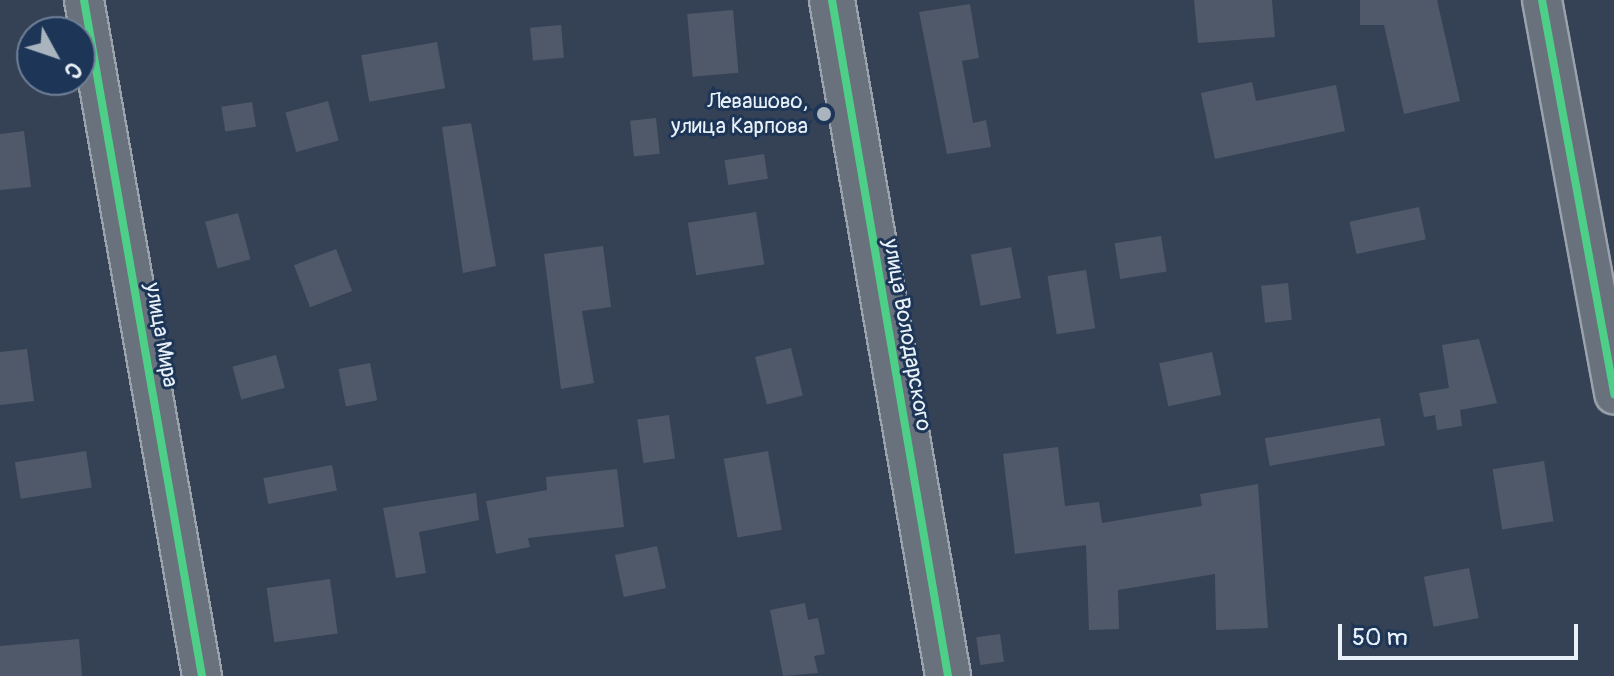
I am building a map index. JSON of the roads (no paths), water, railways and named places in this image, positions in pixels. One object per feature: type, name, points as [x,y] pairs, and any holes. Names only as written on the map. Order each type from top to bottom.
[{"type":"street","name":"улица Мира","points":[[84,0],[202,676]]},
{"type":"street","name":"улица Володарского","points":[[832,0],[948,676]]},
{"type":"street","points":[[1542,0],[1614,394]]},
{"type":"place","name":"Левашово, улица Карпова","points":[[824,114]]}]
